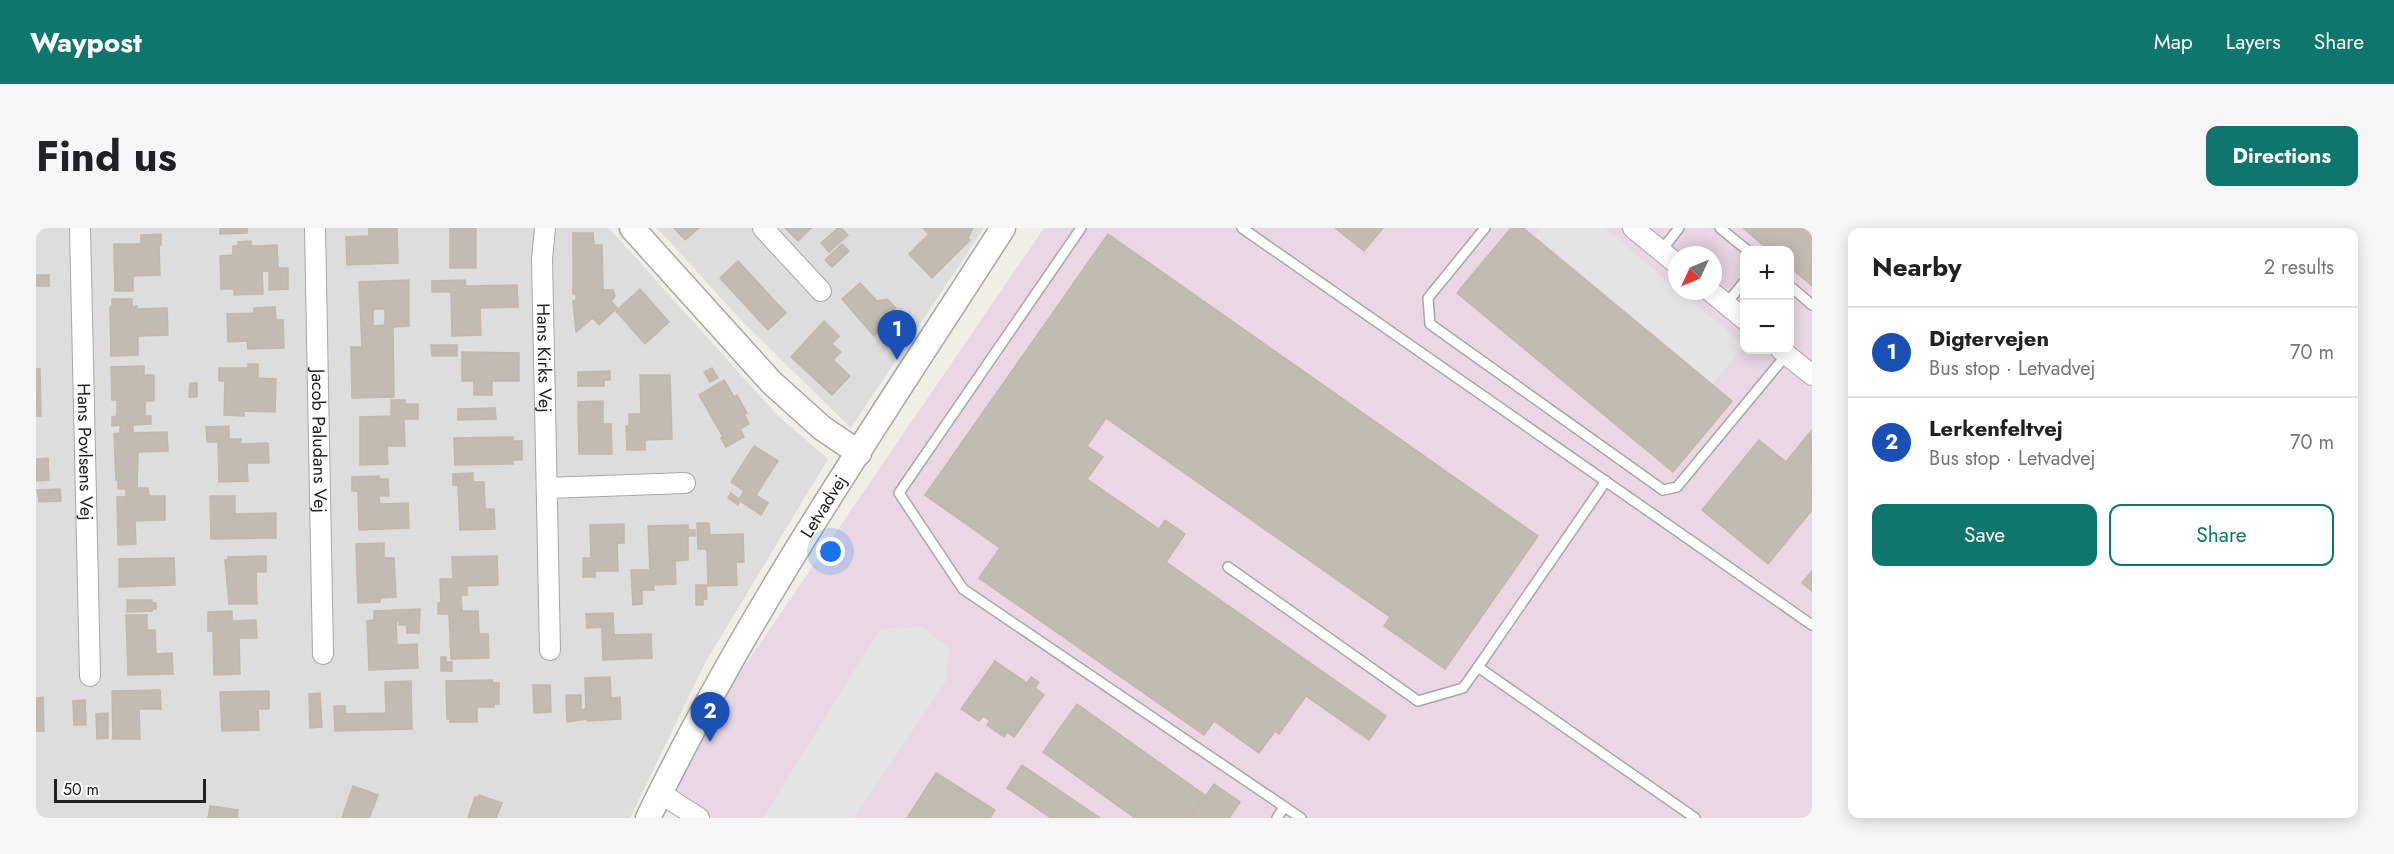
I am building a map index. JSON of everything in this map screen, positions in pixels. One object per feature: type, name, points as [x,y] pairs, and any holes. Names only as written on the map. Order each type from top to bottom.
[{"type":"street","name":"Hans Povlsens Vej","points":[[80,228],[90,676]]},
{"type":"street","name":"Jacob Paludans Vej","points":[[315,228],[323,654]]},
{"type":"street","name":"Hans Kirks Vej","points":[[545,228],[542,259],[550,650]]},
{"type":"street","points":[[632,228],[783,394],[822,428],[859,453]]},
{"type":"street","points":[[764,228],[821,291]]},
{"type":"street","name":"Letvadvej","points":[[648,818],[736,652],[786,566],[1003,228]]},
{"type":"street","points":[[1633,228],[1668,257]]},
{"type":"street","points":[[1721,300],[1740,316]]},
{"type":"street","points":[[1786,354],[1812,375]]},
{"type":"street","points":[[547,488],[685,483]]},
{"type":"street","points":[[660,793],[699,818]]},
{"type":"lane","points":[[1081,228],[899,493],[963,589],[1300,818]]},
{"type":"lane","points":[[1242,228],[1812,625]]},
{"type":"lane","points":[[1485,228],[1428,298],[1430,324],[1664,490],[1677,487],[1782,354]]},
{"type":"lane","points":[[1661,251],[1679,228]]},
{"type":"lane","points":[[1720,228],[1742,246]]},
{"type":"lane","points":[[1726,304],[1740,287]]},
{"type":"lane","points":[[1794,289],[1812,305]]},
{"type":"lane","points":[[1228,567],[1418,701],[1463,688],[1606,481]]},
{"type":"lane","points":[[1478,667],[1695,818]]},
{"type":"lane","points":[[1277,818],[1284,807]]},
{"type":"shaded area","points":[[36,228],[609,228],[777,415],[828,459],[705,663],[630,818],[36,818]]},
{"type":"shaded area","points":[[657,228],[984,228],[851,428],[742,321]]},
{"type":"shaded area","points":[[1044,228],[1812,228],[1812,818],[699,818],[659,791]]},
{"type":"shaded area","points":[[1541,228],[1604,228],[1668,281],[1668,300],[1690,300],[1740,342],[1740,350],[1713,384],[1535,235]]},
{"type":"shaded area","points":[[922,627],[949,648],[946,681],[854,818],[763,818],[880,629]]},
{"type":"building","points":[[220,228],[247,228],[247,233],[220,234]]},
{"type":"building","points":[[369,228],[397,228],[398,263],[347,265],[346,237],[369,236]]},
{"type":"building","points":[[450,228],[476,228],[476,268],[450,268]]},
{"type":"building","points":[[674,228],[699,228],[685,240]]},
{"type":"building","points":[[785,228],[811,228],[798,241]]},
{"type":"building","points":[[838,228],[848,235],[829,252],[821,243]]},
{"type":"building","points":[[923,228],[973,228],[968,238],[970,240],[932,278],[909,254],[929,234]]},
{"type":"building","points":[[1335,228],[1383,228],[1364,251]]},
{"type":"building","points":[[1511,228],[1523,228],[1732,401],[1673,472],[1457,293]]},
{"type":"building","points":[[1743,228],[1812,228],[1812,286],[1794,270],[1794,246],[1764,246]]},
{"type":"building","points":[[573,233],[593,233],[594,245],[602,245],[603,290],[613,290],[615,296],[611,301],[617,308],[599,325],[593,318],[576,332],[573,301],[576,300],[576,294],[573,294]]},
{"type":"building","points":[[161,234],[160,275],[133,276],[133,291],[115,291],[114,244],[141,244],[141,235]]},
{"type":"building","points":[[1108,234],[1538,536],[1445,669],[1384,626],[1390,617],[1106,418],[1087,446],[1103,457],[1087,479],[1159,529],[1165,520],[1185,534],[1166,562],[1386,716],[1369,740],[1306,696],[1279,734],[1275,731],[1259,753],[1214,721],[1204,735],[979,578],[1000,548],[925,495]]},
{"type":"building","points":[[251,241],[251,246],[277,245],[278,268],[288,268],[288,289],[269,290],[269,271],[262,271],[263,294],[234,295],[234,289],[221,289],[220,256],[233,255],[233,246],[238,246],[238,242]]},
{"type":"building","points":[[842,244],[849,251],[832,267],[825,260]]},
{"type":"building","points":[[738,261],[786,313],[768,330],[720,278]]},
{"type":"building","points":[[36,275],[49,275],[49,286],[36,286]]},
{"type":"building","points":[[409,280],[409,326],[393,327],[394,397],[352,398],[351,347],[362,347],[359,282]],"holes":[[[373,309],[385,309],[385,325],[373,326]]]},
{"type":"building","points":[[465,280],[466,286],[517,285],[518,307],[480,308],[481,335],[452,336],[451,292],[432,292],[432,281]]},
{"type":"building","points":[[860,283],[877,301],[887,299],[896,308],[889,315],[893,319],[874,336],[842,299]]},
{"type":"building","points":[[640,289],[669,322],[645,344],[616,311]]},
{"type":"building","points":[[112,299],[132,299],[132,307],[137,306],[137,309],[167,308],[168,335],[138,336],[138,355],[111,356],[110,307],[112,307]]},
{"type":"building","points":[[275,307],[276,320],[283,320],[284,348],[248,349],[247,341],[228,342],[227,314],[254,313],[254,308]]},
{"type":"building","points":[[824,321],[839,336],[832,344],[841,352],[833,360],[850,376],[832,395],[791,357]]},
{"type":"building","points":[[431,345],[457,345],[457,356],[432,356]]},
{"type":"building","points":[[462,352],[519,353],[519,381],[492,381],[492,395],[474,395],[474,381],[462,381]]},
{"type":"building","points":[[248,364],[258,364],[258,378],[276,379],[275,412],[244,411],[244,416],[224,415],[225,381],[219,381],[219,368],[248,368]]},
{"type":"building","points":[[144,366],[144,375],[154,375],[154,401],[145,401],[145,416],[151,416],[151,424],[133,425],[133,433],[167,432],[168,451],[138,452],[137,488],[148,488],[149,496],[165,496],[165,520],[135,521],[136,544],[118,545],[117,497],[126,497],[126,489],[118,489],[118,480],[116,480],[114,434],[120,433],[120,425],[112,426],[112,417],[117,416],[117,400],[112,400],[111,367]]},
{"type":"building","points":[[712,368],[718,378],[710,382],[704,372]]},
{"type":"building","points":[[36,369],[40,369],[41,416],[36,416]]},
{"type":"building","points":[[610,371],[610,380],[604,380],[604,386],[578,386],[578,372]]},
{"type":"building","points":[[640,375],[670,375],[672,439],[645,440],[645,450],[627,450],[626,426],[629,426],[629,414],[641,414]]},
{"type":"building","points":[[724,380],[734,397],[737,395],[747,413],[744,414],[749,424],[740,429],[744,437],[726,447],[721,438],[723,437],[699,395]]},
{"type":"building","points":[[190,383],[197,383],[197,397],[189,397]]},
{"type":"building","points":[[391,400],[405,400],[405,404],[418,404],[418,419],[404,419],[405,446],[387,446],[388,464],[360,465],[360,417],[391,416]]},
{"type":"building","points":[[603,401],[603,424],[611,424],[612,454],[579,454],[578,402]]},
{"type":"building","points":[[495,408],[496,419],[458,420],[458,409]]},
{"type":"building","points":[[229,426],[229,439],[241,439],[241,444],[268,443],[269,463],[247,463],[248,481],[219,482],[218,442],[207,442],[206,427]]},
{"type":"building","points":[[1811,431],[1812,510],[1768,564],[1702,510],[1759,440],[1786,462]]},
{"type":"building","points":[[513,437],[513,441],[522,441],[522,460],[513,460],[513,464],[455,465],[454,438]]},
{"type":"building","points":[[754,446],[778,461],[756,495],[768,503],[761,515],[740,501],[738,505],[728,498],[731,493],[739,499],[744,491],[731,482]]},
{"type":"building","points":[[48,458],[49,480],[36,481],[36,459]]},
{"type":"building","points":[[473,473],[473,482],[484,482],[485,509],[494,509],[495,529],[460,530],[458,485],[453,485],[453,474]]},
{"type":"building","points":[[379,476],[379,479],[388,479],[389,496],[379,496],[380,504],[408,503],[409,528],[359,530],[358,491],[352,491],[352,477]]},
{"type":"building","points":[[60,489],[61,501],[39,502],[37,490]]},
{"type":"building","points":[[210,496],[235,496],[235,514],[276,513],[276,538],[211,539]]},
{"type":"building","points":[[697,523],[709,523],[710,535],[743,534],[744,562],[736,562],[737,585],[708,586],[707,549],[698,549]]},
{"type":"building","points":[[624,524],[624,543],[617,543],[618,571],[595,571],[595,577],[583,577],[583,558],[591,558],[590,525]]},
{"type":"building","points":[[688,525],[688,530],[695,530],[695,536],[688,536],[688,560],[675,561],[676,584],[653,585],[654,590],[642,590],[642,604],[633,605],[631,570],[650,570],[648,526]]},
{"type":"building","points":[[384,543],[384,558],[394,558],[396,597],[380,598],[380,602],[358,603],[356,544]]},
{"type":"building","points":[[266,556],[266,572],[256,572],[257,604],[229,604],[225,560],[228,560],[228,557]]},
{"type":"building","points":[[497,556],[498,585],[467,586],[467,595],[461,595],[462,611],[478,611],[479,634],[488,634],[489,658],[451,659],[449,614],[438,614],[438,603],[441,603],[440,579],[453,579],[452,557]]},
{"type":"building","points":[[174,558],[175,585],[119,587],[119,559]]},
{"type":"building","points":[[1812,571],[1812,591],[1802,583]]},
{"type":"building","points":[[696,585],[706,585],[707,599],[703,600],[703,605],[696,605]]},
{"type":"building","points":[[127,600],[152,600],[152,603],[156,603],[156,609],[127,612]]},
{"type":"building","points":[[420,609],[419,633],[407,633],[407,625],[399,625],[399,621],[396,621],[397,645],[417,644],[418,668],[369,670],[367,621],[374,620],[374,611]]},
{"type":"building","points":[[232,611],[232,621],[256,620],[257,638],[239,638],[240,674],[214,675],[213,631],[208,631],[208,612]]},
{"type":"building","points":[[613,613],[614,635],[651,634],[652,658],[603,660],[602,627],[587,628],[586,614]]},
{"type":"building","points":[[126,615],[147,615],[147,630],[155,630],[156,654],[172,653],[173,674],[128,675]]},
{"type":"building","points":[[441,657],[446,657],[446,662],[452,662],[452,671],[441,671]]},
{"type":"building","points":[[995,661],[1027,683],[1031,677],[1039,682],[1035,688],[1044,695],[1014,737],[1007,732],[1004,737],[987,725],[990,721],[983,716],[979,721],[961,709]]},
{"type":"building","points":[[610,677],[611,698],[620,697],[621,719],[587,721],[587,719],[567,722],[566,695],[581,695],[581,710],[586,709],[585,678]]},
{"type":"building","points":[[492,680],[493,683],[499,683],[499,704],[494,704],[494,707],[477,707],[477,722],[450,722],[450,719],[447,719],[446,681]]},
{"type":"building","points":[[411,681],[412,729],[335,731],[334,706],[345,706],[345,714],[386,713],[385,682]]},
{"type":"building","points":[[533,685],[550,685],[551,712],[534,713]]},
{"type":"building","points":[[160,690],[161,709],[139,709],[140,739],[113,739],[112,691]]},
{"type":"building","points":[[269,691],[269,709],[258,709],[259,730],[222,731],[220,692]]},
{"type":"building","points":[[320,693],[322,727],[310,728],[309,694]]},
{"type":"building","points":[[43,697],[44,731],[36,731],[36,698]]},
{"type":"building","points":[[85,700],[86,725],[74,725],[73,701]]},
{"type":"building","points":[[1077,704],[1206,796],[1190,818],[1135,818],[1043,752]]},
{"type":"building","points":[[108,713],[108,738],[97,739],[96,714]]},
{"type":"building","points":[[1022,765],[1100,818],[1051,818],[1007,788]]},
{"type":"building","points":[[936,773],[995,810],[990,818],[907,818]]},
{"type":"building","points":[[1214,784],[1240,802],[1229,818],[1190,818]]},
{"type":"building","points":[[353,786],[378,795],[369,818],[342,818]]},
{"type":"building","points":[[479,795],[502,803],[496,818],[468,818],[475,797],[478,798]]},
{"type":"building","points":[[210,806],[238,810],[237,818],[208,818]]},
{"type":"place","name":"Digtervejen","points":[[897,360]]},
{"type":"place","name":"Lerkenfeltvej","points":[[710,742]]}]
